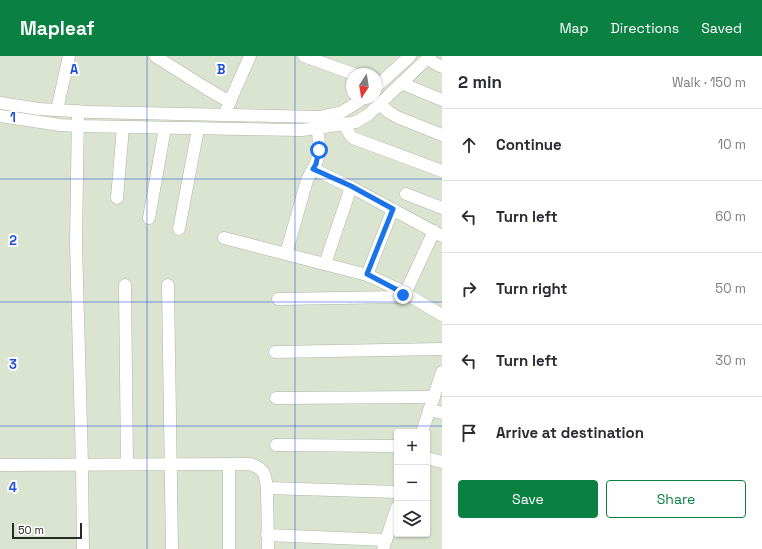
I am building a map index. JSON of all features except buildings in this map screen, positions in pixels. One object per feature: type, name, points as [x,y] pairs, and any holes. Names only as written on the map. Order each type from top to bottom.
[{"type":"street","points":[[57,110],[69,56]]},
{"type":"street","points":[[155,56],[230,102]]},
{"type":"street","points":[[224,115],[250,56]]},
{"type":"street","points":[[304,56],[346,71]]},
{"type":"street","points":[[382,82],[410,56]]},
{"type":"street","points":[[382,101],[429,57],[434,63],[442,67]]},
{"type":"street","points":[[401,83],[442,100]]},
{"type":"street","points":[[0,103],[39,109],[78,111],[300,117],[319,117],[342,112],[355,104]]},
{"type":"street","points":[[0,116],[60,125],[78,126],[302,130],[356,122],[368,115],[379,104],[397,117],[442,135]]},
{"type":"street","points":[[78,111],[76,244],[83,549]]},
{"type":"street","points":[[300,117],[302,130]]},
{"type":"street","points":[[344,124],[353,138],[442,171]]},
{"type":"street","points":[[117,198],[123,127]]},
{"type":"street","points":[[149,218],[165,128]]},
{"type":"street","points":[[286,254],[307,180],[316,164],[318,157],[318,128]]},
{"type":"street","points":[[179,229],[198,129]]},
{"type":"street","points":[[278,299],[399,296],[405,294],[438,234],[351,186],[313,169]]},
{"type":"street","points":[[325,264],[351,186]]},
{"type":"street","points":[[406,194],[442,208]]},
{"type":"street","points":[[367,274],[393,209]]},
{"type":"street","points":[[224,238],[367,274],[442,315]]},
{"type":"street","points":[[125,285],[127,464]]},
{"type":"street","points":[[168,285],[172,549]]},
{"type":"street","points":[[275,352],[442,349]]},
{"type":"street","points":[[423,429],[442,376]]},
{"type":"street","points":[[276,398],[434,397]]},
{"type":"street","points":[[429,410],[442,413]]},
{"type":"street","points":[[276,445],[394,446]]},
{"type":"street","points":[[430,459],[442,462]]},
{"type":"street","points":[[229,464],[230,549]]},
{"type":"street","points":[[0,465],[250,464],[259,467],[266,478],[268,549]]},
{"type":"street","points":[[267,488],[394,492]]},
{"type":"street","points":[[267,535],[385,544],[394,516]]},
{"type":"route","points":[[319,150],[316,164],[313,169],[351,186],[393,209],[367,274],[398,289],[405,294],[403,295]]}]
